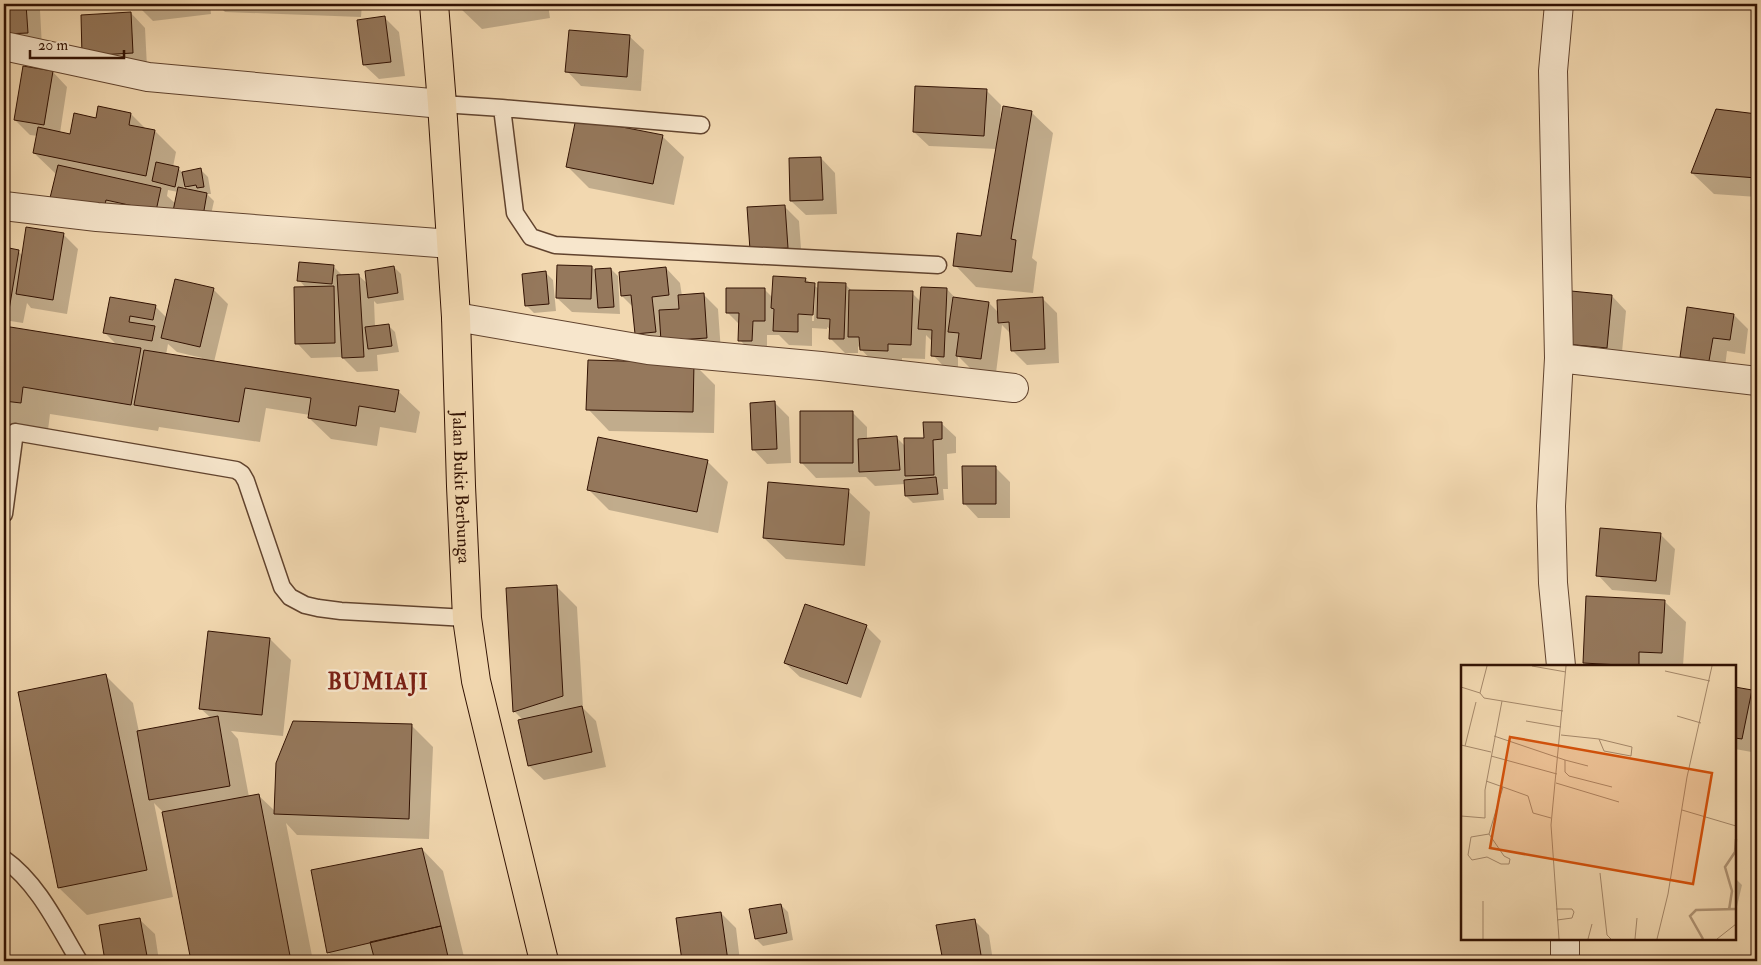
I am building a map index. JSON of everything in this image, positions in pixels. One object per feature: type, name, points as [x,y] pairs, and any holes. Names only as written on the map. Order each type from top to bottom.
[{"type":"main road","name":"Jalan Bukit Berbunga","points":[[434,4],[456,317],[467,618],[476,681],[544,961]]},
{"type":"street","points":[[1559,4],[1553,71],[1559,358],[1552,506],[1553,583],[1561,665]]},
{"type":"street","points":[[4,46],[148,77],[442,104]]},
{"type":"street","points":[[4,206],[97,217],[451,244]]},
{"type":"street","points":[[456,317],[648,350],[821,366],[1014,388]]},
{"type":"street","points":[[1559,358],[1757,381]]},
{"type":"street","points":[[1565,940],[1566,961]]},
{"type":"lane","points":[[442,104],[701,125]]},
{"type":"lane","points":[[502,108],[516,213],[531,237],[555,245],[938,265]]},
{"type":"lane","points":[[4,514],[9,431],[236,470],[240,472],[246,481],[282,587],[290,597],[305,605],[341,611],[467,618]]},
{"type":"lane","points":[[4,859],[21,872],[33,888],[79,961]]},
{"type":"building","points":[[4,4],[26,4],[28,33],[4,34]]},
{"type":"building","points":[[459,4],[488,4],[459,8]]},
{"type":"building","points":[[131,12],[133,53],[82,56],[81,15]]},
{"type":"building","points":[[385,16],[391,62],[363,65],[357,20]]},
{"type":"building","points":[[569,30],[630,35],[627,77],[565,72]]},
{"type":"building","points":[[23,66],[53,71],[44,125],[14,120]]},
{"type":"building","points":[[915,86],[987,89],[984,136],[913,132]]},
{"type":"building","points":[[98,106],[131,113],[129,125],[155,130],[146,176],[33,153],[38,127],[70,134],[74,113],[96,118]]},
{"type":"building","points":[[1003,106],[1032,111],[1011,239],[1016,240],[1012,272],[953,266],[957,233],[981,236]]},
{"type":"building","points":[[1716,109],[1757,114],[1757,178],[1691,173]]},
{"type":"building","points":[[576,118],[663,135],[653,184],[566,167]]},
{"type":"building","points":[[821,157],[823,200],[790,201],[789,158]]},
{"type":"building","points":[[156,162],[179,167],[175,187],[152,181]]},
{"type":"building","points":[[58,165],[161,188],[156,211],[106,200],[103,214],[49,202]]},
{"type":"building","points":[[201,168],[204,187],[197,188],[196,185],[185,187],[182,172]]},
{"type":"building","points":[[178,187],[207,193],[202,222],[172,216]]},
{"type":"building","points":[[785,205],[788,248],[750,250],[747,207]]},
{"type":"building","points":[[26,227],[64,233],[53,300],[16,294]]},
{"type":"building","points":[[4,247],[19,250],[9,310],[4,309]]},
{"type":"building","points":[[299,262],[334,265],[332,284],[297,281]]},
{"type":"building","points":[[557,265],[592,266],[591,299],[556,298]]},
{"type":"building","points":[[394,266],[398,293],[368,298],[365,271]]},
{"type":"building","points":[[666,267],[669,295],[652,297],[656,332],[635,334],[631,295],[621,296],[619,272]]},
{"type":"building","points":[[611,268],[614,307],[598,308],[595,269]]},
{"type":"building","points":[[546,271],[549,304],[525,306],[522,274]]},
{"type":"building","points":[[359,274],[364,357],[342,358],[337,275]]},
{"type":"building","points":[[773,276],[806,278],[805,282],[815,283],[813,315],[798,314],[798,332],[773,331],[774,309],[771,308]]},
{"type":"building","points":[[175,279],[214,288],[200,347],[161,338]]},
{"type":"building","points":[[818,282],[846,283],[844,339],[829,339],[830,319],[817,318]]},
{"type":"building","points":[[334,286],[335,343],[295,344],[294,287]]},
{"type":"building","points":[[921,287],[947,288],[944,357],[931,356],[932,330],[918,329]]},
{"type":"building","points":[[726,288],[765,288],[765,321],[753,321],[752,341],[738,341],[739,313],[726,313]]},
{"type":"building","points":[[849,290],[913,291],[911,345],[888,344],[888,351],[860,350],[859,337],[848,337]]},
{"type":"building","points":[[1571,291],[1612,295],[1607,348],[1566,344]]},
{"type":"building","points":[[704,293],[707,338],[661,341],[659,310],[679,309],[678,295]]},
{"type":"building","points":[[110,297],[156,305],[153,320],[130,316],[129,322],[155,326],[152,341],[103,333]]},
{"type":"building","points":[[953,297],[989,302],[981,359],[956,356],[959,333],[948,332]]},
{"type":"building","points":[[1043,297],[1045,349],[1011,351],[1009,322],[998,323],[997,300]]},
{"type":"building","points":[[1687,307],[1734,314],[1730,340],[1713,338],[1709,361],[1680,357]]},
{"type":"building","points":[[389,324],[392,346],[368,349],[365,327]]},
{"type":"building","points":[[4,326],[141,348],[131,405],[23,387],[21,403],[4,401]]},
{"type":"building","points":[[144,350],[399,390],[395,412],[359,406],[356,426],[308,418],[311,398],[245,388],[239,422],[134,405]]},
{"type":"building","points":[[588,360],[694,363],[693,412],[586,410]]},
{"type":"building","points":[[775,401],[777,449],[752,450],[750,403]]},
{"type":"building","points":[[800,411],[853,411],[853,463],[800,463]]},
{"type":"building","points":[[923,422],[942,422],[942,439],[933,440],[934,475],[905,476],[904,438],[924,438]]},
{"type":"building","points":[[897,436],[900,470],[859,472],[858,439]]},
{"type":"building","points":[[598,437],[708,460],[697,512],[587,490]]},
{"type":"building","points":[[962,466],[996,466],[996,504],[963,504]]},
{"type":"building","points":[[936,477],[938,494],[905,496],[904,480]]},
{"type":"building","points":[[768,482],[849,489],[844,545],[763,538]]},
{"type":"building","points":[[1600,528],[1661,533],[1656,581],[1596,576]]},
{"type":"building","points":[[557,585],[563,696],[513,712],[506,588]]},
{"type":"building","points":[[1586,596],[1665,600],[1662,653],[1639,652],[1639,665],[1583,663]]},
{"type":"building","points":[[805,604],[867,625],[847,684],[784,663]]},
{"type":"building","points":[[208,631],[270,638],[262,715],[199,709]]},
{"type":"building","points":[[106,674],[147,870],[58,888],[18,692]]},
{"type":"building","points":[[1736,687],[1752,690],[1742,739],[1736,738]]},
{"type":"building","points":[[582,706],[592,752],[528,766],[518,720]]},
{"type":"building","points":[[218,716],[230,786],[149,800],[137,731]]},
{"type":"building","points":[[293,721],[412,724],[409,819],[274,814],[276,763]]},
{"type":"building","points":[[259,794],[291,961],[191,961],[162,812]]},
{"type":"building","points":[[422,848],[441,926],[327,953],[311,870]]},
{"type":"building","points":[[781,904],[787,933],[755,939],[749,909]]},
{"type":"building","points":[[721,912],[728,961],[682,961],[676,918]]},
{"type":"building","points":[[140,918],[147,956],[105,961],[99,925]]},
{"type":"building","points":[[975,919],[982,961],[943,961],[936,925]]},
{"type":"building","points":[[441,926],[449,961],[375,961],[370,942]]},
{"type":"district","name":"BUMIAJI","points":[[378,682]]}]
